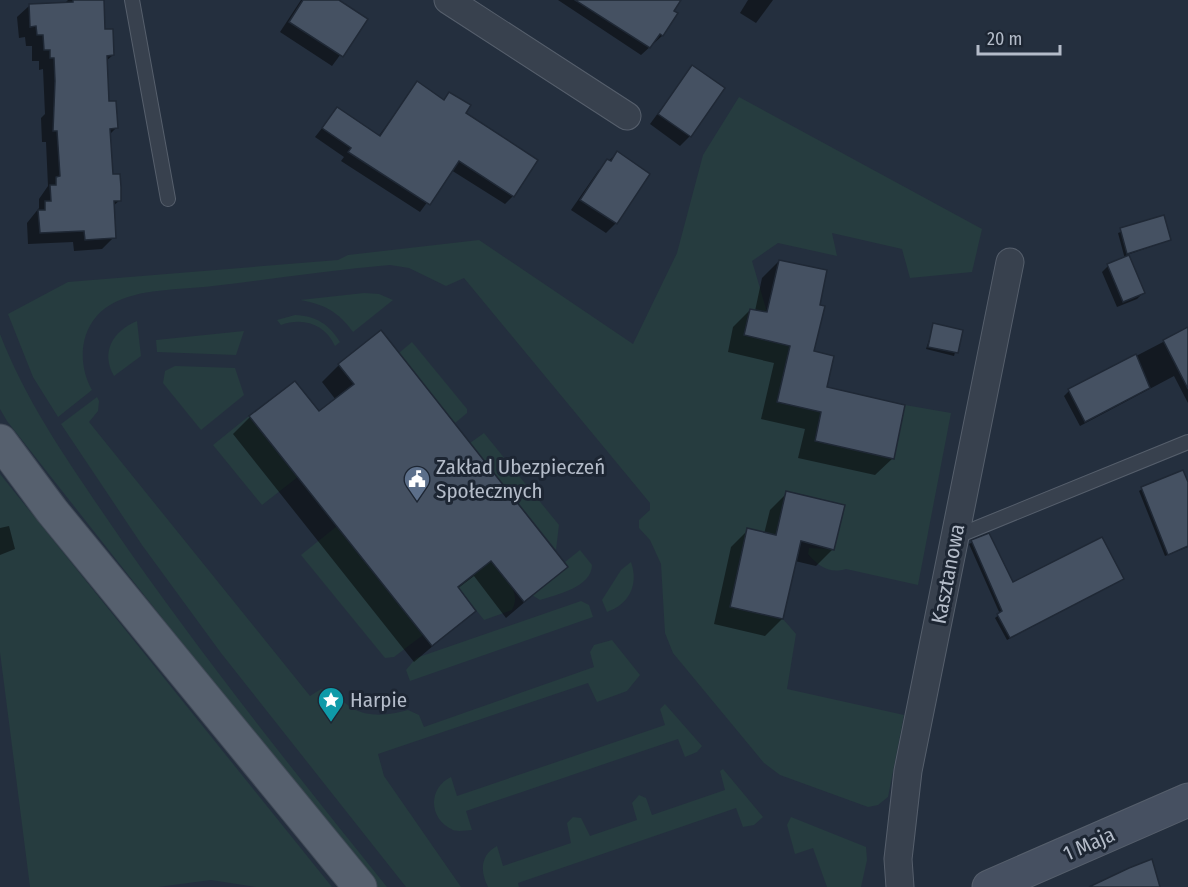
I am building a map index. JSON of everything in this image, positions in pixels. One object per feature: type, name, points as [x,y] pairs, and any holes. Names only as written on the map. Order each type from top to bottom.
[{"type":"main road","points":[[0,441],[52,511],[360,887]]},
{"type":"street","points":[[447,0],[627,116]]},
{"type":"street","name":"Kasztanowa","points":[[900,887],[898,859],[908,771],[1010,262]]},
{"type":"street","name":"1 Maja","points":[[989,887],[1188,800]]},
{"type":"lane","points":[[132,0],[168,199]]},
{"type":"lane","points":[[955,537],[1188,442]]},
{"type":"green space","points":[[739,97],[982,229],[972,272],[910,278],[902,249],[832,233],[837,256],[778,243],[752,261],[767,312],[750,309],[744,335],[790,346],[777,402],[821,412],[815,440],[894,458],[905,405],[951,413],[918,585],[846,569],[829,570],[820,565],[808,554],[809,548],[834,549],[845,505],[787,491],[776,535],[748,529],[730,607],[783,619],[796,634],[787,689],[904,715],[888,797],[878,805],[868,807],[780,775],[764,763],[673,653],[665,633],[661,564],[650,540],[639,528],[639,520],[650,510],[650,503],[464,278],[446,286],[409,268],[390,265],[160,291],[121,299],[100,313],[87,332],[83,356],[87,379],[92,390],[58,417],[33,377],[8,314],[68,282],[338,260],[348,255],[479,240],[633,344],[677,253],[703,155]]},
{"type":"green space","points":[[364,293],[379,294],[393,300],[353,332],[330,310],[300,300]]},
{"type":"green space","points":[[295,315],[321,322],[340,342],[335,346],[325,332],[312,324],[297,322],[281,325],[277,320]]},
{"type":"green space","points":[[137,321],[141,356],[114,376],[108,359],[111,343],[121,330]]},
{"type":"green space","points":[[244,331],[236,355],[157,352],[156,340]]},
{"type":"green space","points":[[0,334],[23,385],[50,433],[144,572],[246,709],[387,887],[374,887],[7,421],[0,409]]},
{"type":"green space","points":[[412,342],[467,409],[467,413],[455,423],[399,353]]},
{"type":"green space","points":[[175,366],[235,368],[244,395],[201,430],[163,383],[165,371]]},
{"type":"green space","points":[[97,397],[98,411],[89,422],[310,696],[321,689],[326,690],[352,708],[373,714],[408,710],[419,715],[424,727],[594,667],[590,652],[594,645],[612,640],[640,675],[627,691],[597,702],[588,683],[378,754],[384,776],[461,887],[406,887],[221,653],[142,545],[61,424]]},
{"type":"green space","points":[[249,416],[298,477],[262,505],[213,445]]},
{"type":"green space","points":[[484,433],[559,525],[556,550],[470,443]]},
{"type":"green space","points":[[0,474],[332,887],[256,887],[211,880],[158,887],[30,887],[0,652]]},
{"type":"green space","points":[[337,526],[423,635],[394,657],[385,658],[301,555]]},
{"type":"green space","points":[[580,550],[592,565],[586,579],[572,589],[540,600],[532,595],[568,567],[565,562]]},
{"type":"green space","points":[[491,561],[510,584],[515,603],[512,610],[484,620],[458,587]]},
{"type":"green space","points":[[631,562],[634,578],[630,593],[621,604],[607,612],[602,600],[621,570]]},
{"type":"green space","points":[[581,601],[589,605],[593,617],[410,681],[406,670],[416,658]]},
{"type":"green space","points":[[665,704],[702,746],[697,752],[685,757],[678,739],[466,811],[472,830],[453,830],[439,819],[435,811],[435,796],[438,788],[451,777],[457,796],[665,725],[660,709]]},
{"type":"green space","points":[[723,769],[763,817],[754,825],[743,827],[736,808],[518,883],[519,887],[488,887],[483,864],[487,854],[497,846],[503,866],[571,843],[567,823],[573,817],[581,818],[590,836],[637,820],[632,803],[639,795],[646,798],[652,815],[725,790],[720,771]]},
{"type":"green space","points":[[791,817],[866,847],[867,860],[861,887],[827,887],[813,848],[795,854],[787,825]]},
{"type":"building","points":[[73,0],[104,0],[105,29],[113,29],[114,55],[107,56],[109,101],[116,101],[118,128],[110,129],[113,174],[120,174],[121,187],[121,201],[114,201],[116,238],[85,240],[84,231],[40,233],[38,210],[45,210],[45,201],[51,201],[50,185],[56,185],[56,177],[60,176],[57,131],[53,131],[54,58],[50,58],[50,50],[44,50],[43,35],[37,35],[36,26],[30,27],[29,4],[73,2]]},
{"type":"building","points":[[303,0],[339,0],[368,19],[343,57],[289,22]]},
{"type":"building","points":[[575,0],[681,0],[674,11],[678,13],[663,36],[660,34],[650,48]]},
{"type":"building","points":[[692,65],[725,88],[691,137],[658,114]]},
{"type":"building","points":[[417,81],[444,100],[449,92],[471,105],[466,113],[538,160],[514,197],[459,161],[430,205],[348,152],[351,148],[322,128],[337,107],[380,136]]},
{"type":"building","points":[[617,151],[650,174],[617,224],[580,200],[607,159],[611,161]]},
{"type":"building","points":[[1164,215],[1171,240],[1127,254],[1120,228]]},
{"type":"building","points":[[1129,255],[1145,293],[1123,302],[1107,264]]},
{"type":"building","points":[[779,260],[827,270],[820,305],[825,306],[814,351],[834,356],[827,387],[905,405],[894,459],[815,441],[821,412],[777,402],[790,346],[744,335],[750,309],[767,312]]},
{"type":"building","points":[[933,323],[963,330],[958,353],[928,347]]},
{"type":"building","points":[[1188,327],[1188,389],[1163,340]]},
{"type":"building","name":"Zakład Ubezpieczeń Społecznych","points":[[381,330],[568,567],[524,602],[491,561],[458,587],[476,611],[432,646],[249,416],[295,381],[319,411],[354,384],[338,364]]},
{"type":"building","points":[[1136,354],[1150,388],[1085,422],[1068,389]]},
{"type":"building","points":[[1183,470],[1188,482],[1188,546],[1168,555],[1141,487]]},
{"type":"building","points":[[786,491],[845,505],[834,550],[801,541],[783,619],[730,607],[747,528],[776,535]]},
{"type":"building","points":[[989,533],[1013,582],[1102,537],[1124,579],[1010,638],[997,614],[1002,611],[971,540]]},
{"type":"building","points":[[1152,859],[1160,887],[1089,887],[1129,868]]},
{"type":"place","name":"Zakład Ubezpieczeń Społecznych","points":[[417,502]]},
{"type":"place","name":"Harpie","points":[[331,723]]}]
